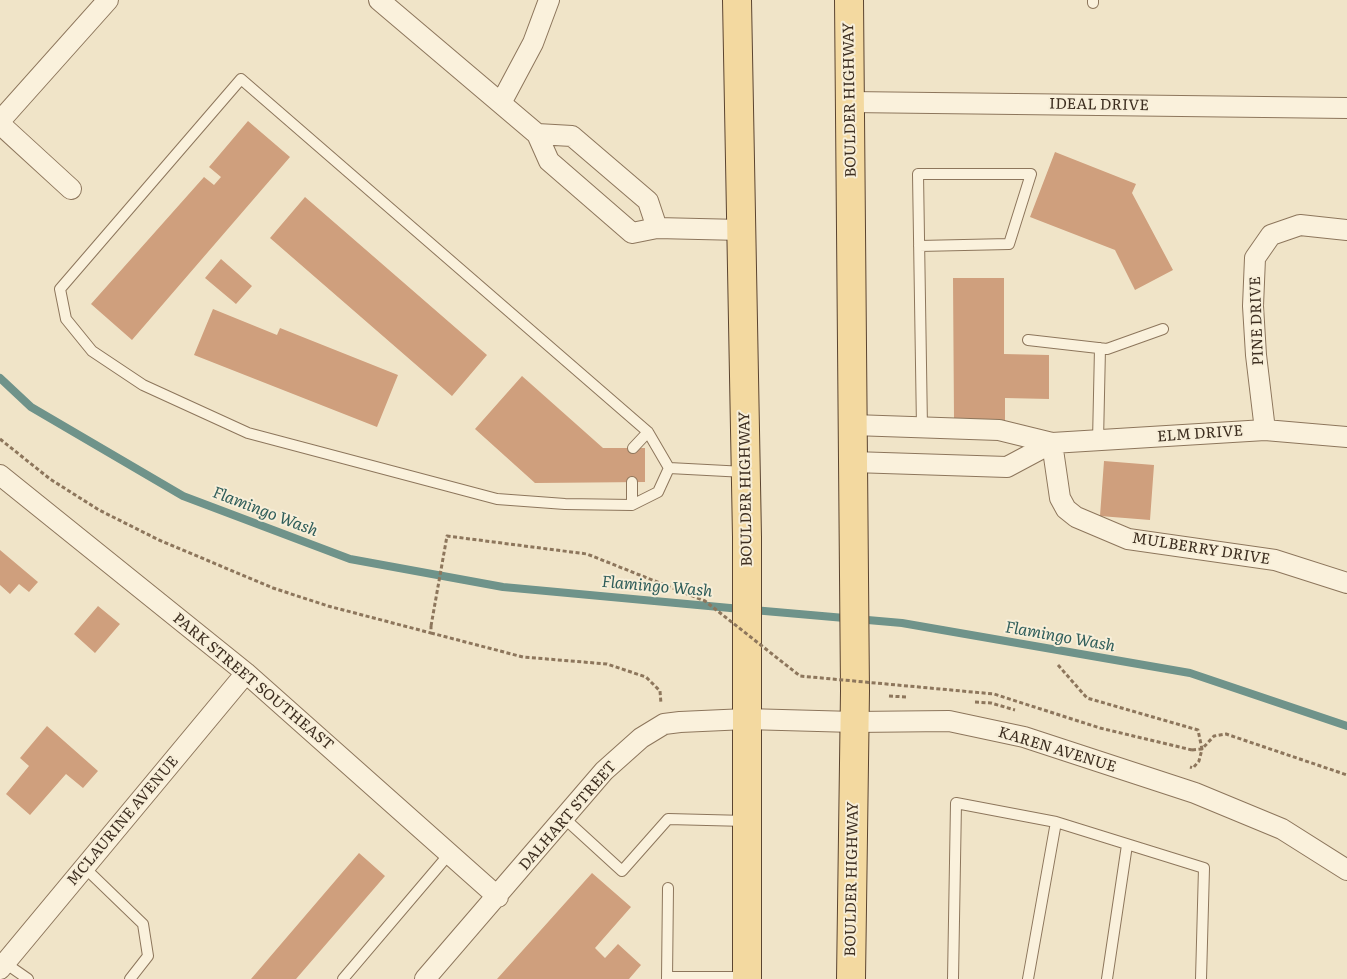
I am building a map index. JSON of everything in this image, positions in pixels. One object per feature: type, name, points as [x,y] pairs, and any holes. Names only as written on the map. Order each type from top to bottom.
[{"type":"main road","name":"BOULDER HIGHWAY","points":[[737,0],[747,537],[747,978]]},
{"type":"main road","name":"BOULDER HIGHWAY","points":[[849,0],[855,691],[851,979]]},
{"type":"street","points":[[71,188],[0,122],[108,0]]},
{"type":"street","points":[[379,0],[537,134],[549,161],[632,233],[658,228],[741,230]]},
{"type":"street","points":[[501,103],[533,43],[549,0]]},
{"type":"street","name":"IDEAL DRIVE","points":[[850,102],[1347,108]]},
{"type":"street","points":[[537,134],[572,136],[648,202],[658,228]]},
{"type":"street","name":"PINE DRIVE","points":[[1266,430],[1256,355],[1254,306],[1256,258],[1271,235],[1300,225],[1347,230]]},
{"type":"street","name":"ELM DRIVE","points":[[853,425],[999,430],[1052,443],[1266,430],[1347,437]]},
{"type":"street","name":"ELM DRIVE","points":[[853,462],[1007,467],[1052,443]]},
{"type":"street","name":"MULBERRY DRIVE","points":[[1052,443],[1060,498],[1066,509],[1076,517],[1128,538],[1275,560],[1347,583]]},
{"type":"street","name":"PARK STREET SOUTHEAST","points":[[0,475],[246,673],[498,896]]},
{"type":"street","name":"MCLAURINE AVENUE","points":[[3,966],[246,673]]},
{"type":"street","name":"DALHART STREET","points":[[426,979],[604,771],[641,738],[664,724],[746,719]]},
{"type":"street","name":"KAREN AVENUE","points":[[746,719],[854,722],[949,721],[1024,737],[1195,793],[1282,829],[1347,870]]},
{"type":"lane","points":[[241,79],[648,432],[668,468],[658,492],[632,505],[565,504],[497,499],[248,433],[143,385],[92,351],[66,319],[60,288],[241,79]]},
{"type":"lane","points":[[920,246],[1009,244],[1031,174],[918,174],[922,428]]},
{"type":"lane","points":[[1028,340],[1107,349],[1162,329]]},
{"type":"lane","points":[[1098,441],[1100,348]]},
{"type":"lane","points":[[633,448],[648,432]]},
{"type":"lane","points":[[668,468],[746,472]]},
{"type":"lane","points":[[632,482],[632,505]]},
{"type":"lane","points":[[953,979],[956,803],[1056,822],[1204,868],[1201,979]]},
{"type":"lane","points":[[564,818],[622,871],[668,819],[746,821]]},
{"type":"lane","points":[[1028,979],[1056,822]]},
{"type":"lane","points":[[1107,979],[1127,845]]},
{"type":"lane","points":[[343,979],[450,853]]},
{"type":"lane","points":[[85,868],[143,924],[148,956],[130,979]]},
{"type":"lane","points":[[668,888],[667,978],[747,978]]},
{"type":"lane","points":[[3,966],[28,979]]},
{"type":"path","points":[[0,439],[50,479],[99,510],[159,540],[273,588],[328,606],[523,657],[606,664],[646,677],[660,691],[664,724]]},
{"type":"path","points":[[431,633],[447,536],[587,554],[705,601],[800,676],[994,694],[1100,728],[1192,750],[1202,749],[1214,736],[1226,734],[1347,775]]},
{"type":"path","points":[[1058,665],[1087,698],[1198,730],[1202,749]]},
{"type":"building","points":[[248,121],[290,157],[132,340],[91,304],[204,177],[214,185],[221,177],[209,167]]},
{"type":"building","points":[[1055,152],[1136,184],[1132,193],[1173,270],[1135,290],[1115,250],[1030,217]]},
{"type":"building","points":[[305,197],[487,355],[452,396],[270,238]]},
{"type":"building","points":[[221,259],[252,286],[236,304],[205,278]]},
{"type":"building","points":[[953,278],[1004,278],[1004,354],[1049,355],[1049,399],[1005,398],[1005,420],[954,420]]},
{"type":"building","points":[[213,309],[277,335],[280,328],[398,375],[377,427],[194,355]]},
{"type":"building","points":[[522,376],[603,448],[645,448],[645,482],[535,483],[475,429]]},
{"type":"building","points":[[1104,461],[1154,465],[1150,520],[1100,516]]},
{"type":"building","points":[[0,550],[38,582],[29,592],[19,584],[10,594],[0,585]]},
{"type":"building","points":[[98,606],[120,624],[95,653],[74,634]]},
{"type":"building","points":[[47,726],[98,771],[83,788],[66,774],[30,815],[6,794],[29,766],[20,758]]},
{"type":"building","points":[[359,853],[385,876],[296,979],[251,979]]},
{"type":"building","points":[[592,873],[631,907],[595,948],[605,958],[618,944],[641,965],[629,979],[497,979]]},
{"type":"waterway","name":"Flamingo Wash","points":[[0,378],[31,407],[183,496],[350,559],[503,587],[741,609]]},
{"type":"waterway","name":"Flamingo Wash","points":[[753,610],[902,623],[1190,673],[1347,726]]}]
